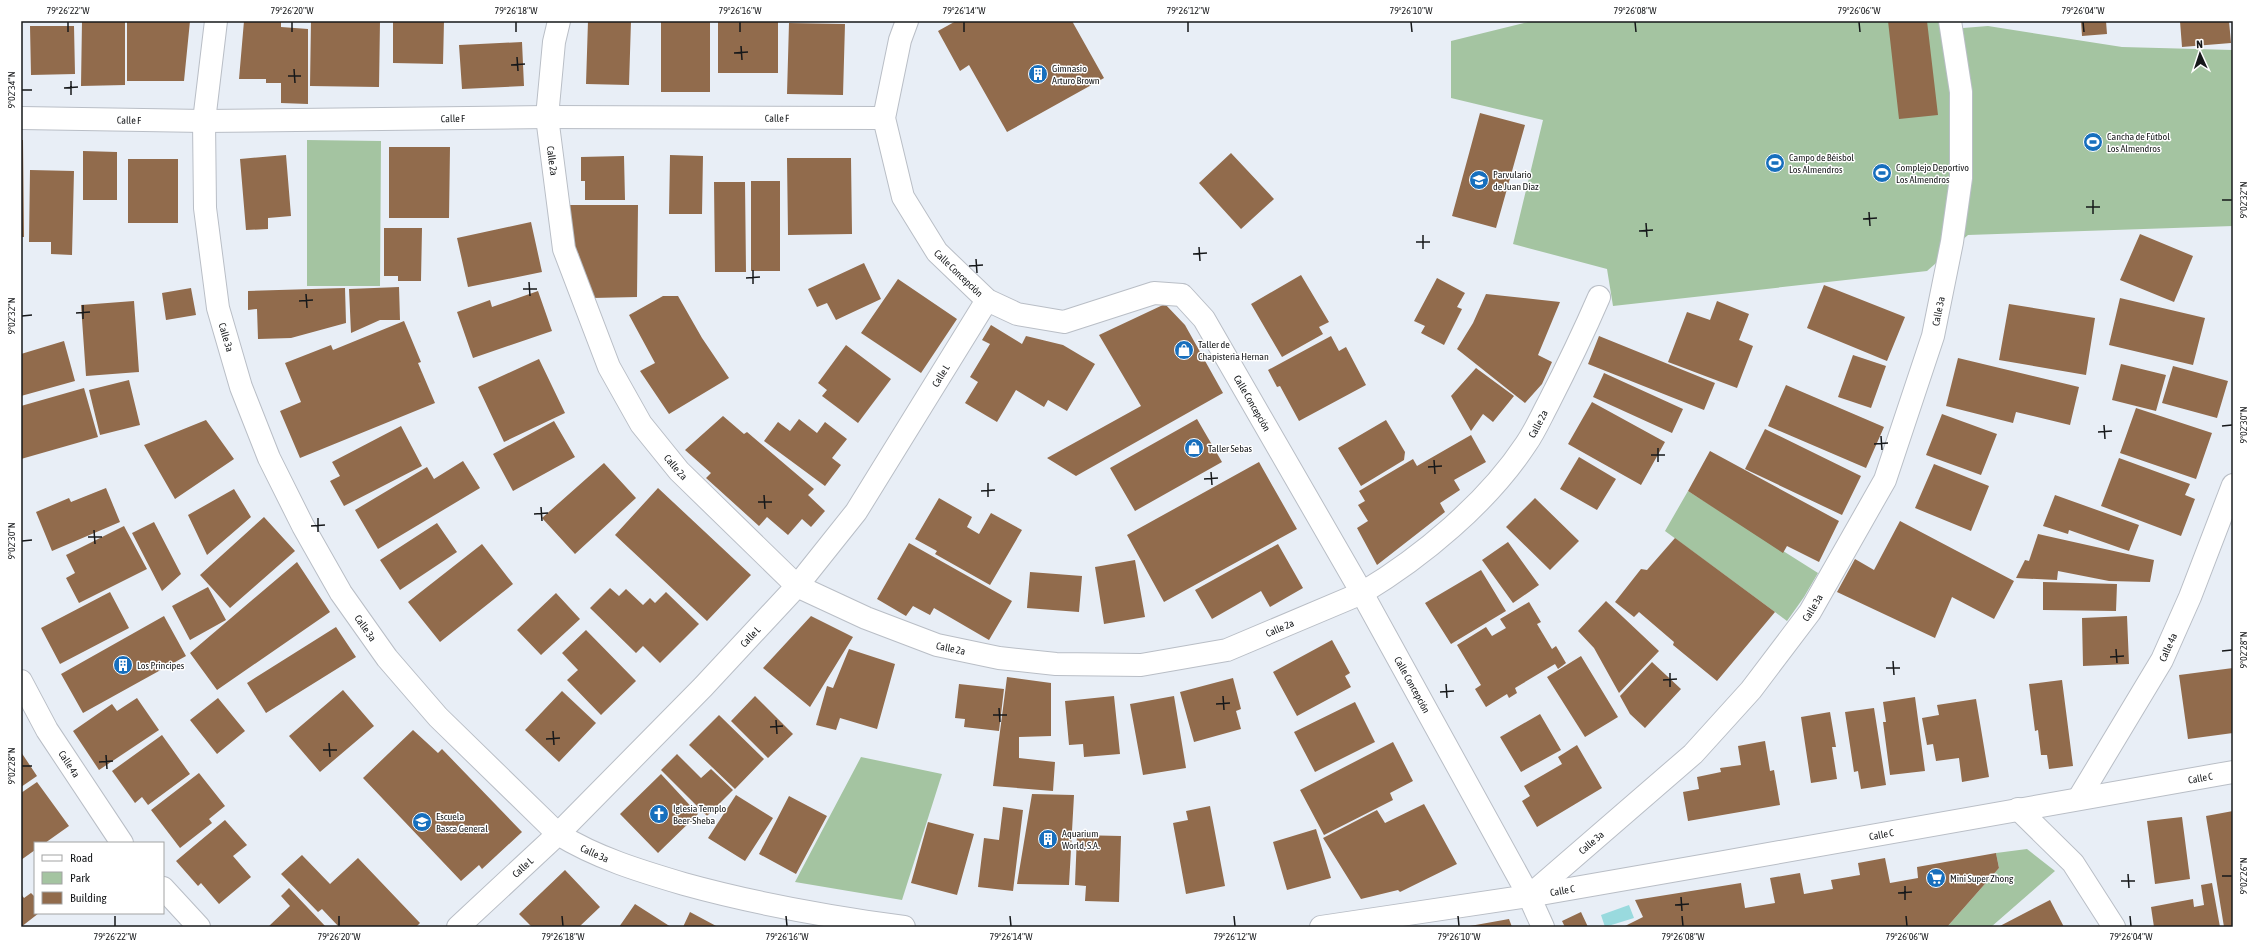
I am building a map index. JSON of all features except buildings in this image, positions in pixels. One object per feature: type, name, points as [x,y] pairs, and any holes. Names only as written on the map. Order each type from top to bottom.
[{"type":"street","name":"Calle 3a","points":[[216,21],[204,121],[205,208],[218,308],[241,387],[269,458],[299,520],[341,592],[387,658],[438,717],[558,834],[584,850],[642,871],[740,899],[904,927]]},
{"type":"street","name":"Calle 2a","points":[[559,21],[554,42],[547,117],[564,250],[609,367],[641,424],[679,471],[797,586],[866,618],[937,645],[999,658],[1056,664],[1141,664],[1227,650],[1362,593],[1440,537],[1509,467],[1527,443],[1575,353],[1599,297]]},
{"type":"street","name":"Calle Concepción","points":[[906,21],[900,40],[884,118],[904,197],[937,252],[987,300],[1017,314],[1064,322],[1154,293],[1182,295],[1204,319],[1362,593],[1529,896],[1543,927]]},
{"type":"street","name":"Calle 3a","points":[[1529,896],[1693,754],[1751,690],[1810,612],[1885,480],[1933,336],[1952,242],[1961,178],[1961,92],[1950,21]]},
{"type":"street","name":"Calle F","points":[[21,118],[204,121],[547,117],[884,118]]},
{"type":"street","name":"Calle L","points":[[458,927],[558,834],[703,687],[797,586],[856,512],[987,300]]},
{"type":"street","name":"Calle 4a","points":[[2079,798],[2162,660],[2190,597],[2233,486]]},
{"type":"street","name":"Calle 4a","points":[[21,681],[46,730],[121,842]]},
{"type":"street","name":"Calle C","points":[[1529,896],[2233,772]]},
{"type":"street","points":[[2018,809],[2073,863],[2114,927]]},
{"type":"street","points":[[164,889],[199,927]]},
{"type":"street","points":[[1321,927],[1529,896]]},
{"type":"green space","name":"Complejo Deportivo Los Almendros","points":[[1532,21],[1955,21],[1963,28],[1988,26],[2122,47],[2233,50],[2233,226],[1968,235],[1927,271],[1613,306],[1607,269],[1513,244],[1543,120],[1451,98],[1451,41]]},
{"type":"green space","points":[[307,140],[381,141],[380,286],[307,286]]},
{"type":"green space","points":[[1688,491],[1818,573],[1804,597],[1787,621],[1665,531]]},
{"type":"green space","points":[[861,757],[942,774],[902,900],[795,882]]},
{"type":"green space","points":[[2027,849],[2055,871],[1991,927],[1947,927],[1999,868],[1996,853]]},
{"type":"water","points":[[1629,905],[1634,918],[1605,927],[1601,915]]},
{"type":"place","name":"Gimnasio Arturo Brown","points":[[1038,74]]},
{"type":"place","name":"Cancha de Fútbol Los Almendros","points":[[2093,142]]},
{"type":"place","name":"Campo de Béisbol Los Almendros","points":[[1775,163]]},
{"type":"place","name":"Complejo Deportivo Los Almendros","points":[[1882,173]]},
{"type":"place","name":"Parvulario de Juan Díaz","points":[[1479,180]]},
{"type":"place","name":"Taller de Chapisteria Hernan","points":[[1184,350]]},
{"type":"place","name":"Taller Sebas","points":[[1194,448]]},
{"type":"place","name":"Los Principes","points":[[123,665]]},
{"type":"place","name":"Iglesia Templo Beer-Sheba","points":[[659,814]]},
{"type":"place","name":"Escuela Basca General","points":[[422,822]]},
{"type":"place","name":"Aquarium World, S.A.","points":[[1048,839]]},
{"type":"place","name":"Mini Super Zhong","points":[[1936,878]]}]
